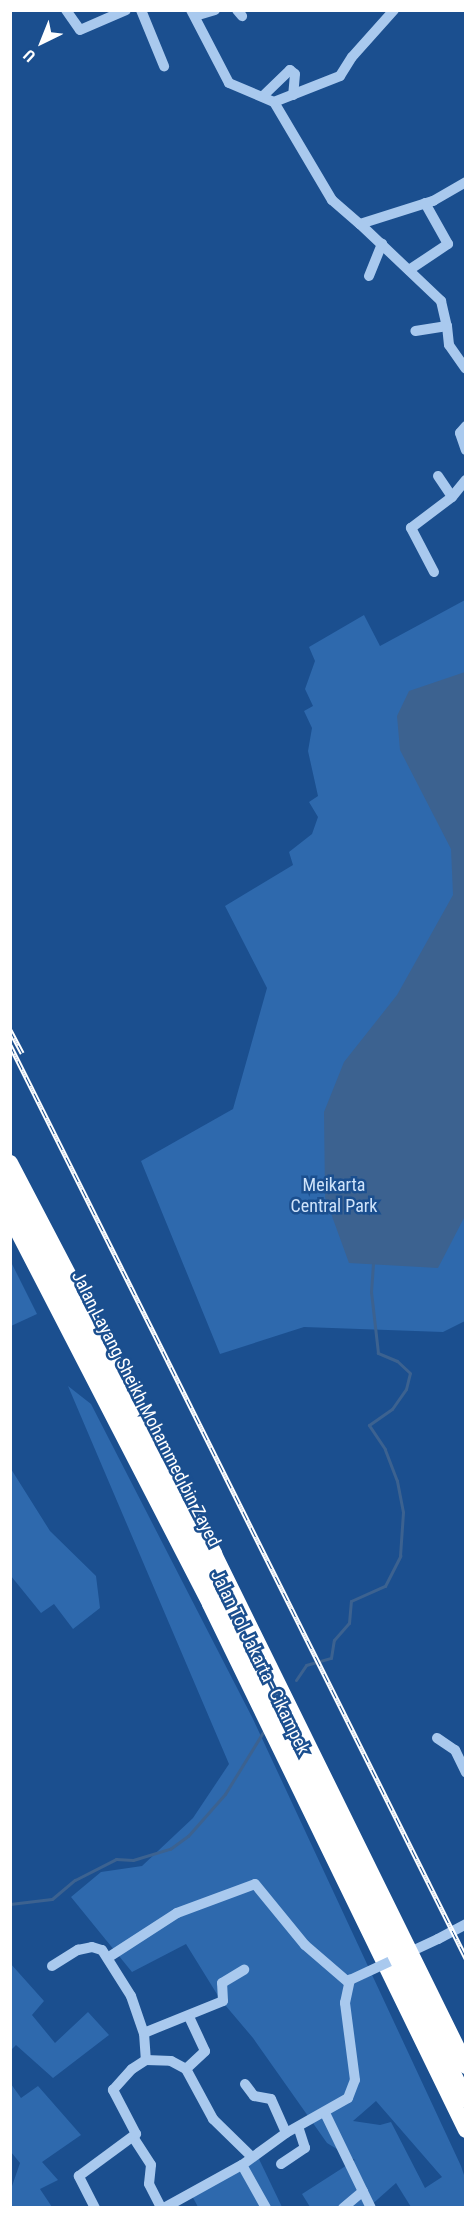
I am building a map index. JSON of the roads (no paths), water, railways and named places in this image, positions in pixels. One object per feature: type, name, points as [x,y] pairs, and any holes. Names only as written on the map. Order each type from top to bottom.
[{"type":"highway","name":"Jalan Tol Jakarta–Cikampek","points":[[10,1156],[231,1576],[465,2060]]},
{"type":"highway","name":"Jalan Layang Sheikh Mohammed bin Zayed","points":[[10,1162],[230,1584],[465,2066]]},
{"type":"highway","name":"Jalan Layang Sheikh Mohammed bin Zayed","points":[[10,1190],[204,1562],[465,2100]]},
{"type":"highway","name":"Jalan Tol Jakarta–Cikampek","points":[[10,1216],[268,1723],[444,2081],[465,2130]]},
{"type":"highway","points":[[444,2081],[465,2138]]},
{"type":"street","points":[[66,10],[80,30],[126,10]]},
{"type":"street","points":[[141,10],[164,66]]},
{"type":"street","points":[[214,10],[193,13],[229,83],[246,93],[269,99],[293,95],[340,76],[352,57],[394,10]]},
{"type":"street","points":[[269,99],[290,70],[295,74],[293,95]]},
{"type":"street","points":[[269,99],[332,200],[382,244],[441,302],[449,345],[465,369]]},
{"type":"street","points":[[360,224],[425,203],[465,182]]},
{"type":"street","points":[[409,270],[448,244],[425,203]]},
{"type":"street","points":[[369,276],[382,244]]},
{"type":"street","points":[[415,332],[447,326]]},
{"type":"street","points":[[465,426],[460,433],[465,450]]},
{"type":"street","points":[[438,476],[452,497]]},
{"type":"street","points":[[434,572],[411,528],[452,497],[465,480]]},
{"type":"street","points":[[437,1738],[455,1750],[465,1773]]},
{"type":"street","points":[[109,1957],[177,1913],[255,1884],[305,1945],[349,1981]]},
{"type":"street","points":[[349,1981],[465,1924]]},
{"type":"street","points":[[52,1966],[92,1947],[109,1957],[127,1987],[144,2032],[146,2060]]},
{"type":"street","points":[[144,2032],[223,2001],[222,1983],[244,1971]]},
{"type":"street","points":[[133,2137],[151,2165],[149,2184],[162,2208],[242,2165],[286,2133],[325,2113],[354,2091],[354,2068],[345,2003],[349,1981]]},
{"type":"street","points":[[186,2068],[205,2051],[189,2016]]},
{"type":"street","points":[[95,2208],[81,2185],[81,2172],[133,2137],[136,2130],[113,2090],[132,2069],[146,2060],[171,2061],[186,2068],[213,2119],[252,2157]]},
{"type":"street","points":[[245,2084],[254,2096],[271,2099],[286,2133]]},
{"type":"street","points":[[325,2113],[371,2208]]},
{"type":"street","points":[[281,2164],[305,2148],[298,2127]]},
{"type":"street","points":[[242,2165],[266,2208]]},
{"type":"street","points":[[343,2208],[363,2191]]},
{"type":"waterway","points":[[296,1680],[306,1665],[331,1658],[334,1640],[349,1623],[351,1601],[385,1586],[400,1556],[403,1512],[397,1481],[385,1449],[369,1425],[392,1409],[406,1389],[410,1373],[397,1361],[378,1353],[371,1292],[373,1264]]},
{"type":"waterway","points":[[10,1904],[52,1899],[75,1880],[116,1859],[133,1860],[170,1849],[188,1836],[225,1794],[265,1729]]},
{"type":"railway","points":[[10,1030],[22,1053]]},
{"type":"railway","points":[[10,1045],[466,1958]]},
{"type":"park label","name":"Meikarta Central Park","points":[[334,1196]]}]
